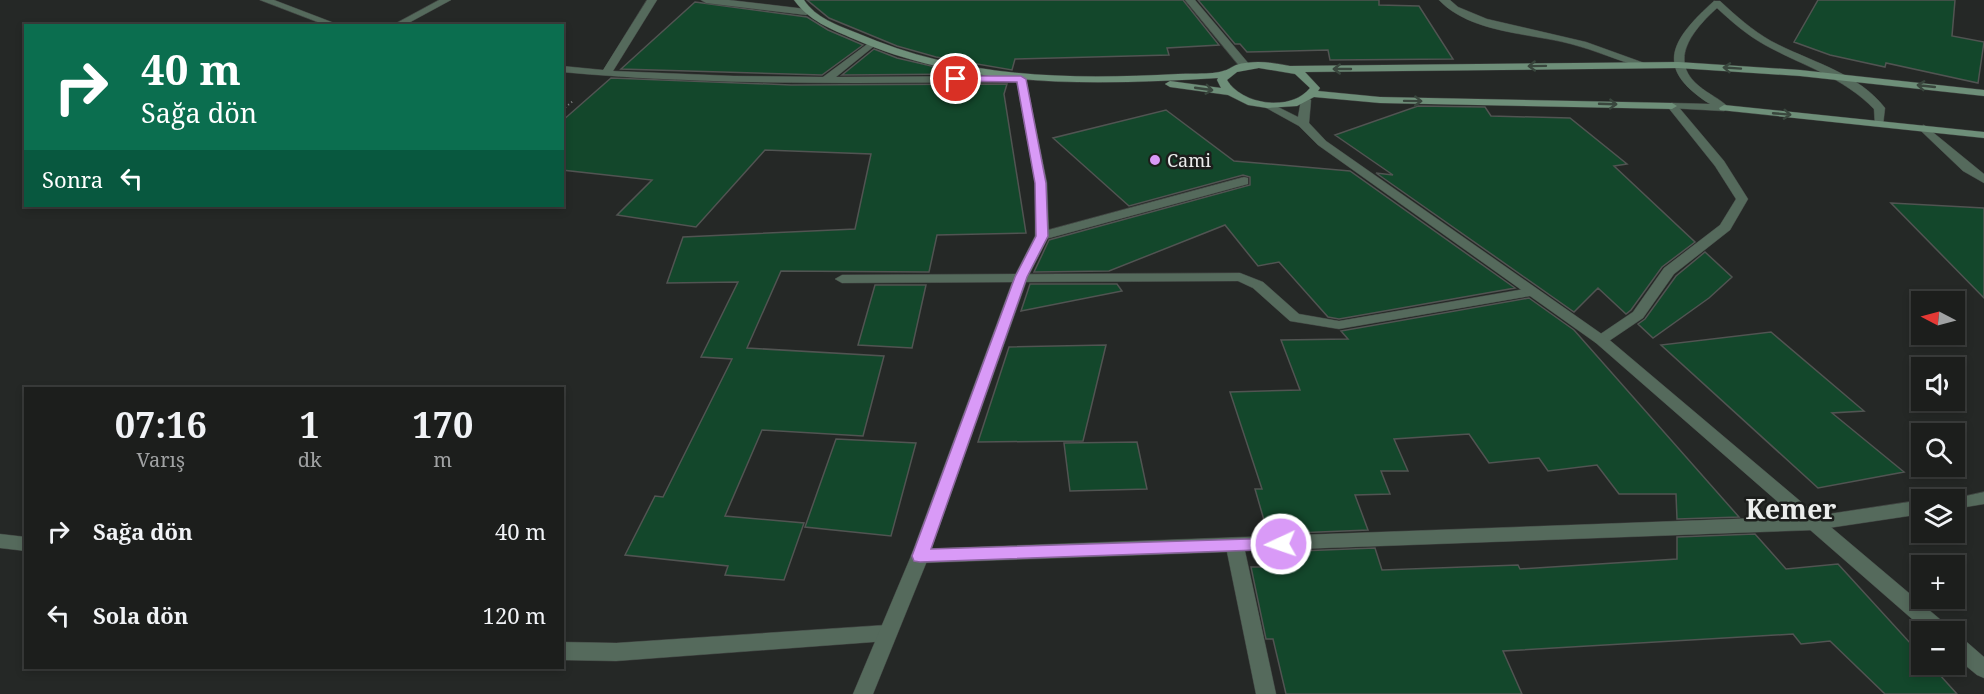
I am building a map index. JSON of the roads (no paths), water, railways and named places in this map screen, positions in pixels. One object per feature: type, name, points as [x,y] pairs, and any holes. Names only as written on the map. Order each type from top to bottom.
[{"type":"main road","points":[[799,0],[806,12],[870,45],[955,67],[1021,79],[1137,80],[1226,74],[1245,66],[1259,65],[1290,69],[1642,64],[1844,77],[1984,93]]},
{"type":"main road","points":[[1290,69],[1311,81],[1315,88],[1309,97]]},
{"type":"main road","points":[[1226,74],[1222,80],[1229,92],[1239,98],[1266,105],[1295,104],[1309,97],[1672,106]]},
{"type":"main road","points":[[1137,80],[1229,92]]},
{"type":"main road","points":[[1724,108],[1984,135]]},
{"type":"street","points":[[265,0],[333,24]]},
{"type":"street","points":[[399,24],[446,0]]},
{"type":"street","points":[[606,74],[652,0]]},
{"type":"street","points":[[706,0],[806,12]]},
{"type":"street","points":[[1190,0],[1245,66]]},
{"type":"street","points":[[1444,0],[1474,17],[1498,25],[1564,39],[1642,64]]},
{"type":"street","points":[[1724,108],[1697,90],[1683,76],[1678,65],[1683,41],[1717,1],[1752,34],[1844,77],[1868,92],[1880,108],[1879,123]]},
{"type":"street","points":[[827,79],[870,45]]},
{"type":"street","points":[[564,69],[606,74],[727,79],[1021,79],[1041,183],[1042,236],[1021,277],[920,556],[863,694]]},
{"type":"street","points":[[1303,124],[1309,97]]},
{"type":"street","points":[[1266,105],[1303,124],[1322,143],[1601,340],[1928,621]]},
{"type":"street","points":[[1672,106],[1724,108]]},
{"type":"street","points":[[1601,340],[1638,315],[1669,271],[1725,227],[1742,199],[1720,164],[1672,106]]},
{"type":"street","points":[[1924,128],[1967,168],[1984,179]]},
{"type":"street","points":[[1042,236],[1244,181]]},
{"type":"street","points":[[842,279],[1240,277],[1258,285],[1295,318],[1339,325],[1530,292]]},
{"type":"street","points":[[1965,501],[1984,498]]},
{"type":"street","points":[[920,556],[1815,523],[1911,509]]},
{"type":"street","points":[[0,541],[24,544]]},
{"type":"street","points":[[1234,546],[1266,694]]},
{"type":"street","points":[[564,651],[616,652],[887,633]]},
{"type":"street","points":[[1965,653],[1984,669]]},
{"type":"place","name":"Cami","points":[[1155,160]]},
{"type":"district","name":"Kemer","points":[[1791,508]]}]
